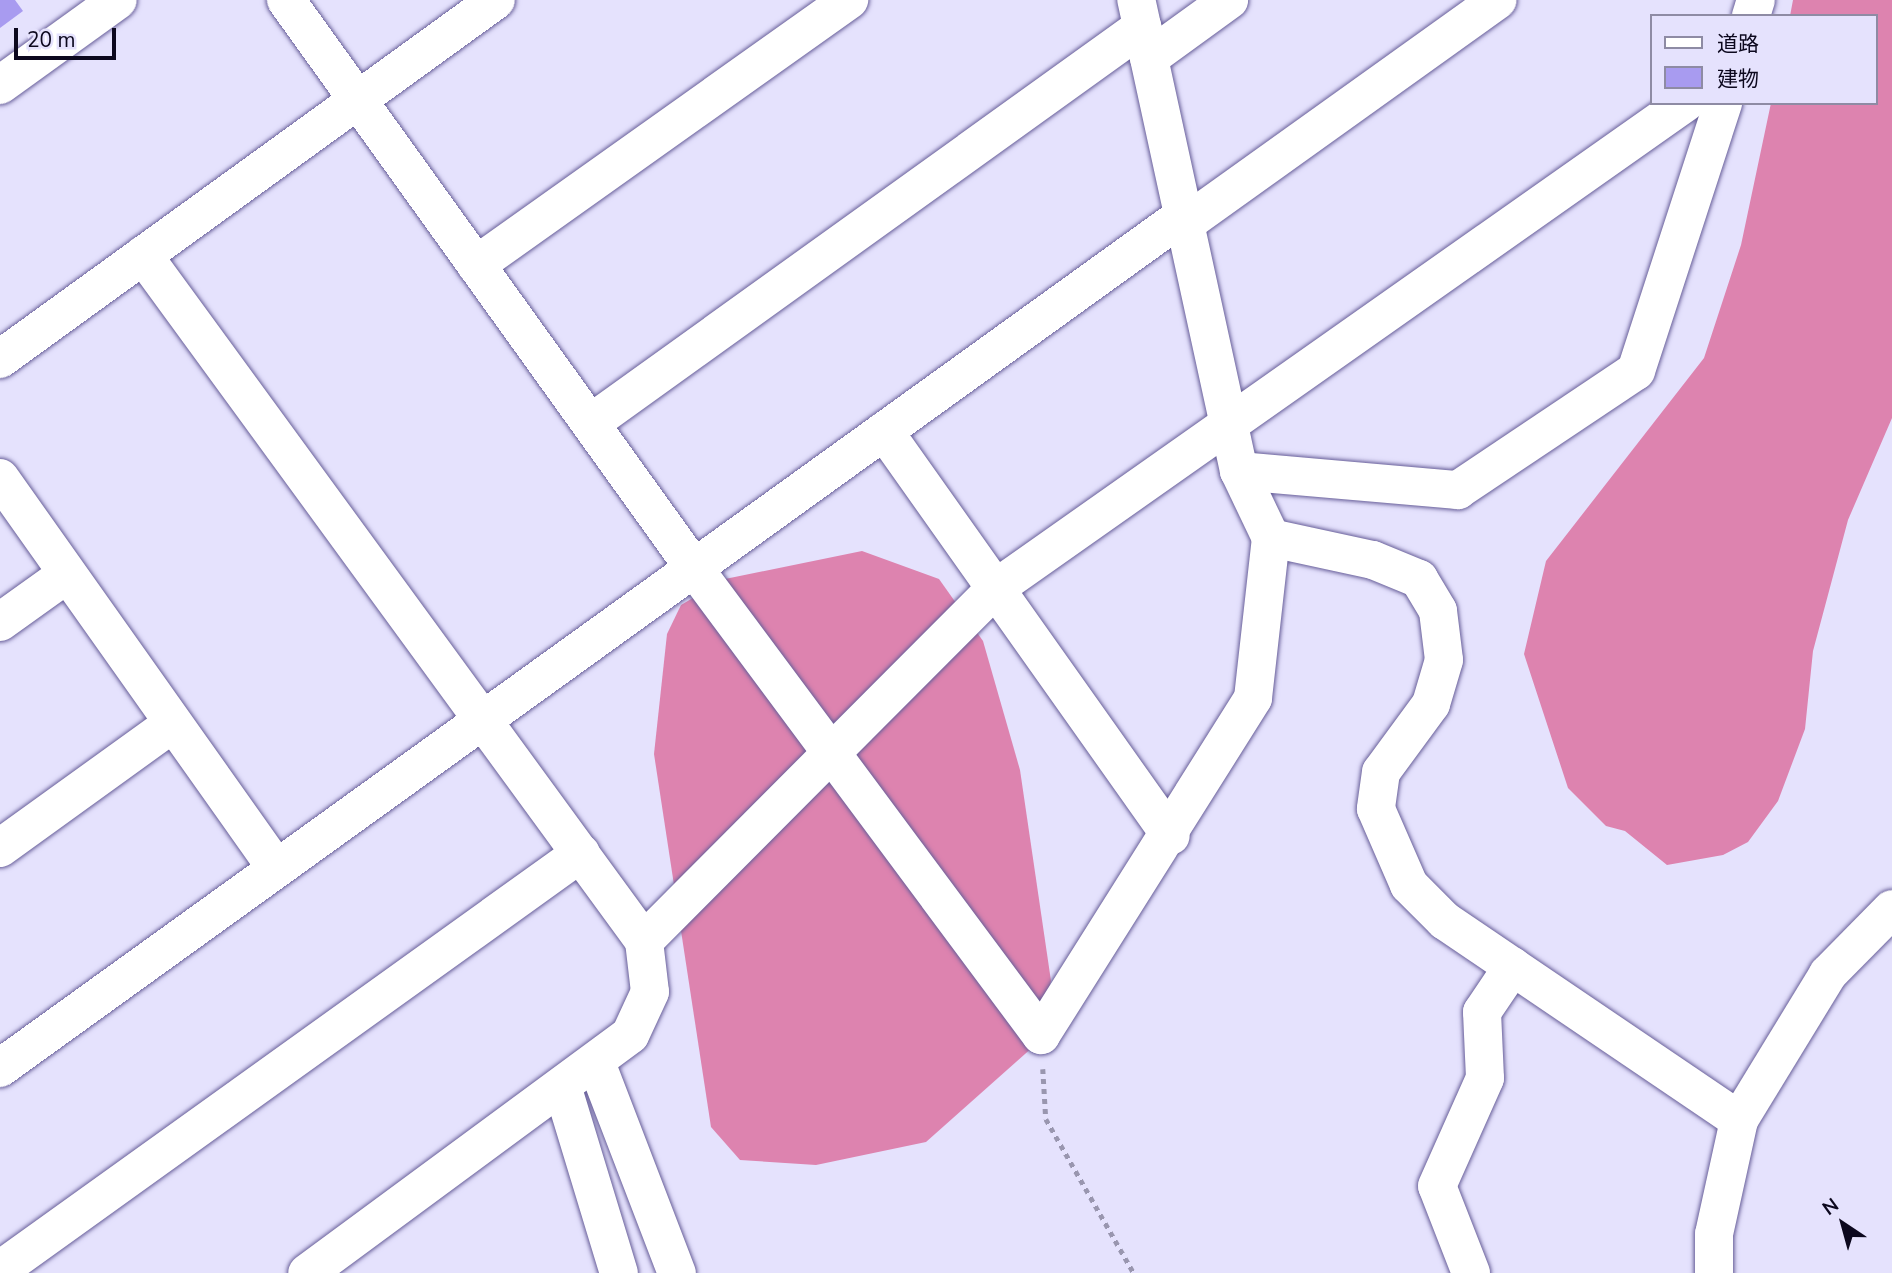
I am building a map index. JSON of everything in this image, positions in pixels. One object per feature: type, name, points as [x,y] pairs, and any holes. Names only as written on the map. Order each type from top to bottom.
[{"type":"street","points":[[0,85],[118,0]]},
{"type":"street","points":[[286,0],[694,568],[1041,1035],[1171,836],[1253,698],[1271,538],[1239,471],[1181,222],[1142,28]]},
{"type":"street","points":[[0,359],[496,0]]},
{"type":"street","points":[[476,265],[849,0]]},
{"type":"street","points":[[591,423],[1142,28],[1229,0]]},
{"type":"street","points":[[0,1068],[275,867],[884,431],[1498,0]]},
{"type":"street","points":[[644,941],[834,755],[996,588],[1227,420],[1682,105]]},
{"type":"street","points":[[1239,471],[1458,490],[1636,371],[1722,105]]},
{"type":"street","points":[[143,255],[484,717],[644,941],[650,992],[630,1035],[597,1065],[307,1273]]},
{"type":"street","points":[[884,431],[1171,836]]},
{"type":"street","points":[[0,478],[275,867]]},
{"type":"street","points":[[1271,538],[1373,560],[1419,579],[1438,611],[1444,660],[1431,704],[1381,772],[1376,809],[1409,885],[1445,921],[1739,1120]]},
{"type":"street","points":[[0,622],[67,574]]},
{"type":"street","points":[[0,848],[173,723]]},
{"type":"street","points":[[0,1270],[581,853]]},
{"type":"street","points":[[1714,1273],[1714,1234],[1739,1120],[1828,974],[1892,909]]},
{"type":"street","points":[[1471,1273],[1437,1186],[1485,1077],[1482,1012],[1513,966]]},
{"type":"street","points":[[597,1065],[677,1273]]},
{"type":"street","points":[[563,1089],[619,1273]]},
{"type":"path","points":[[1041,1035],[1046,1119],[1133,1273]]},
{"type":"shaded area","points":[[1793,0],[1892,0],[1892,418],[1848,520],[1813,651],[1805,729],[1778,801],[1748,842],[1723,855],[1667,865],[1625,831],[1606,826],[1568,788],[1524,654],[1546,561],[1704,358],[1741,245],[1771,105],[1878,105],[1878,14],[1790,14]]},
{"type":"shaded area","points":[[862,551],[939,579],[983,641],[1020,770],[1051,981],[1034,1046],[926,1142],[816,1165],[740,1160],[711,1127],[654,754],[667,634],[681,605],[725,579]]},
{"type":"building","points":[[0,0],[15,0],[23,11],[0,28]]}]
